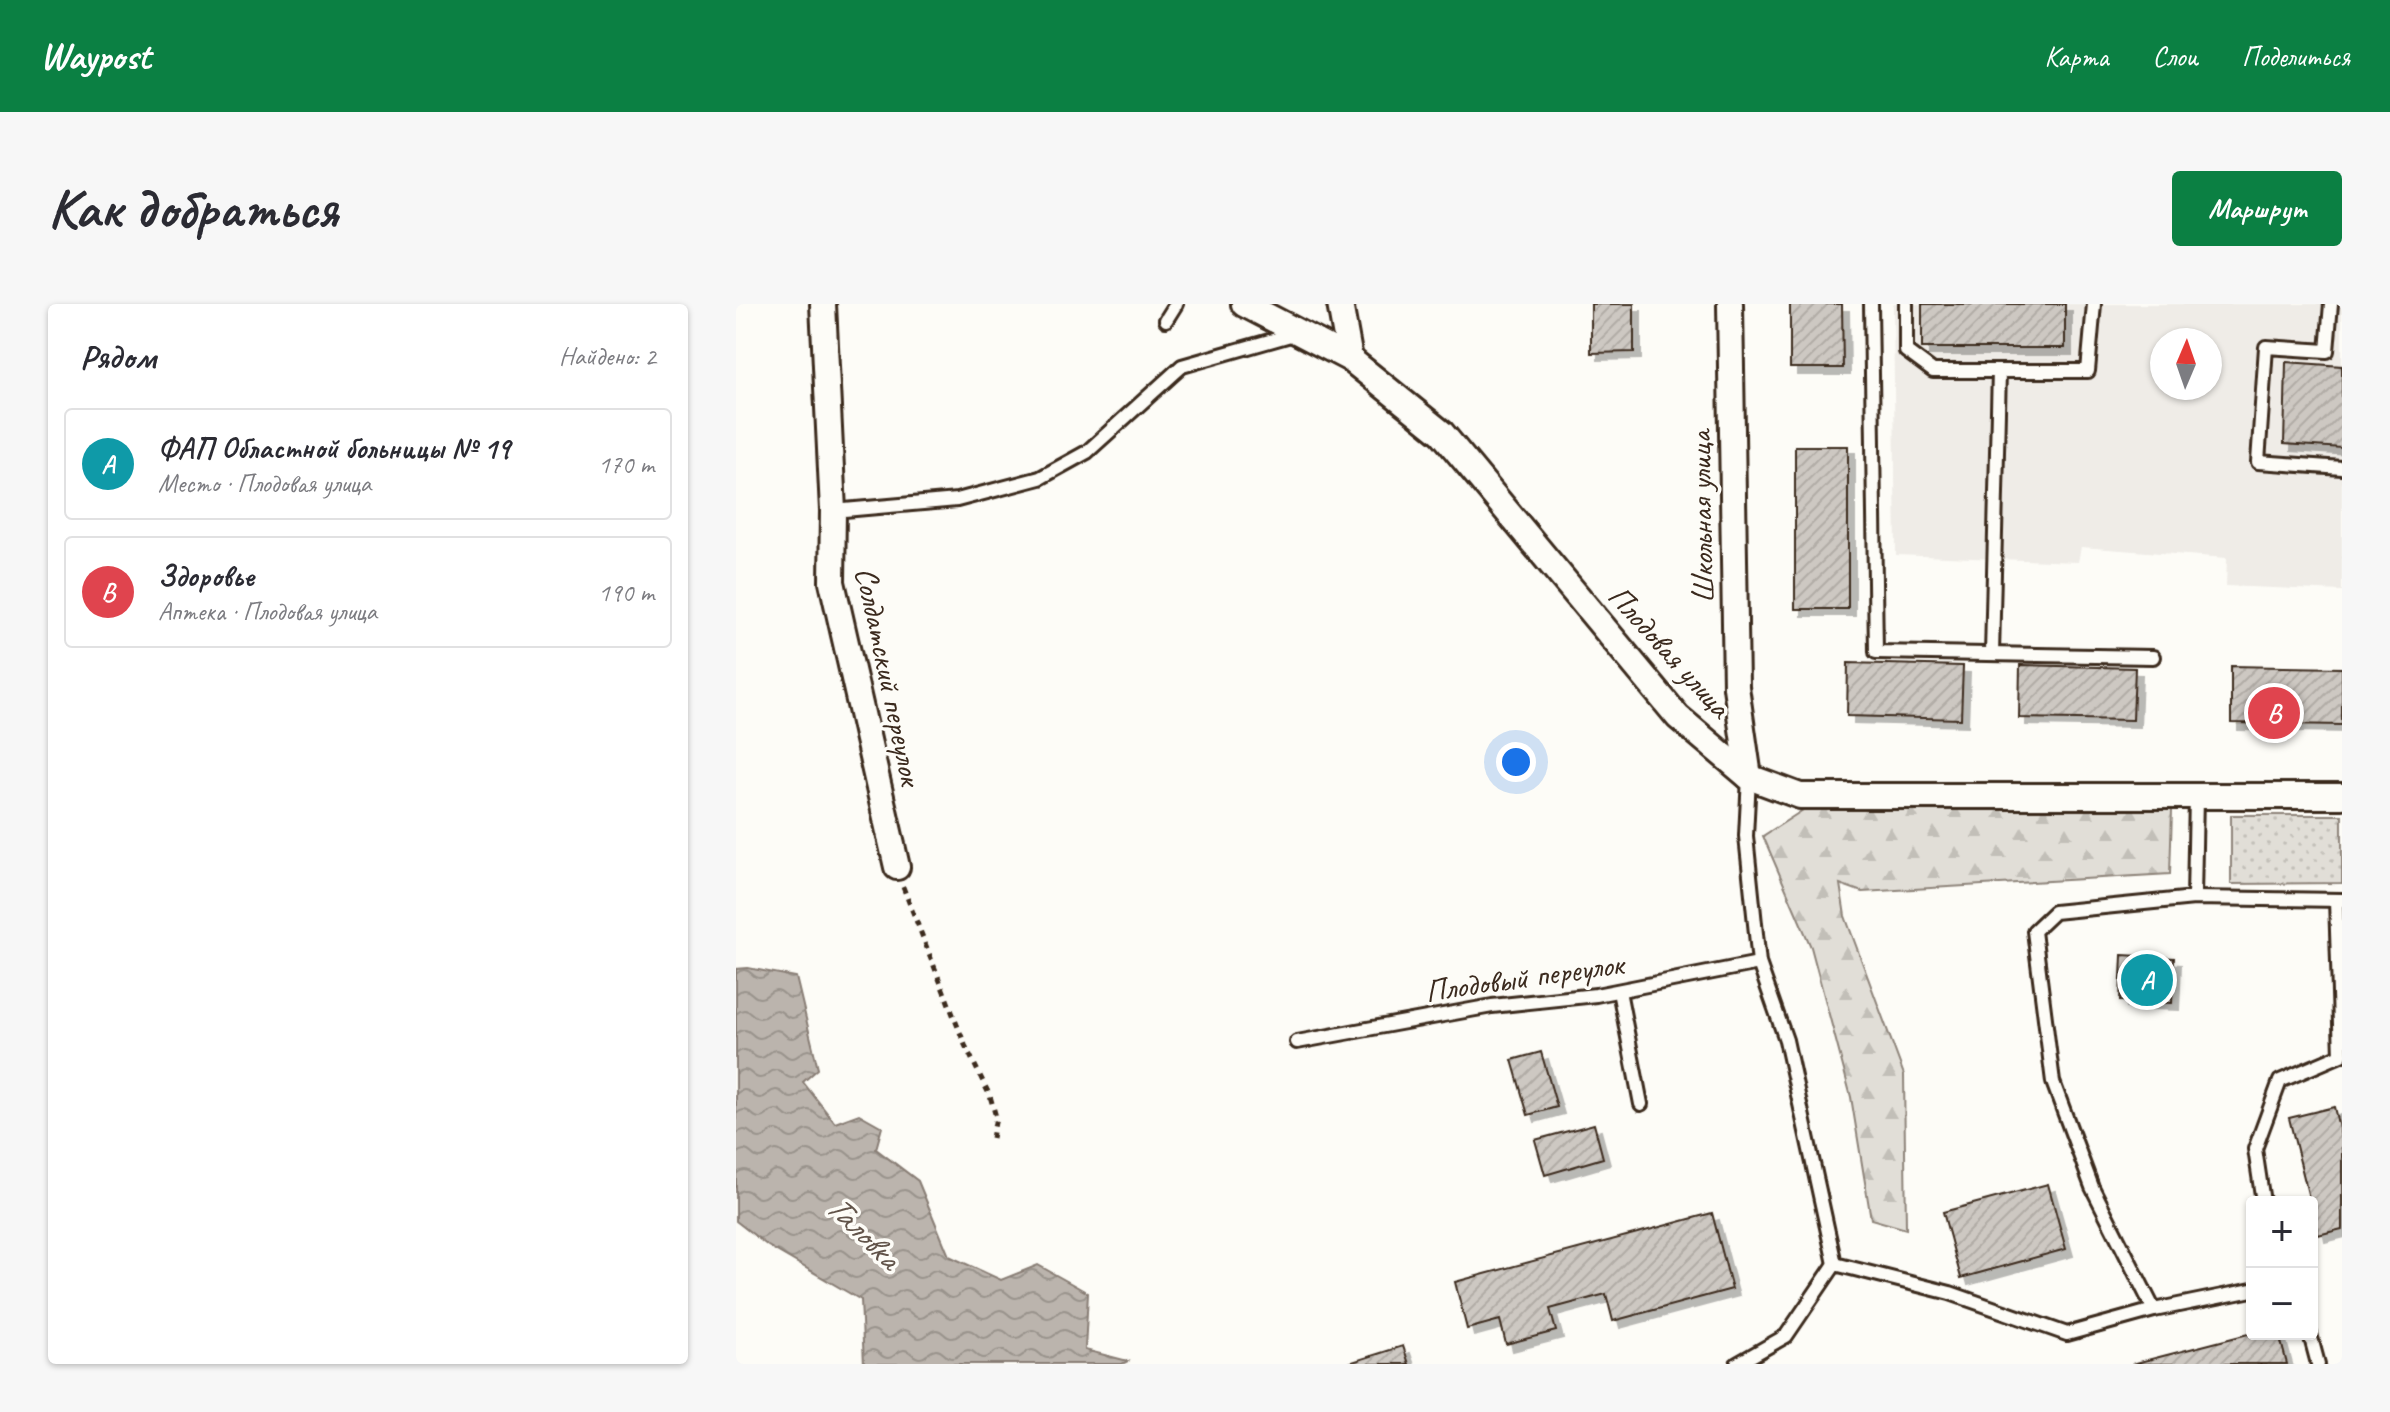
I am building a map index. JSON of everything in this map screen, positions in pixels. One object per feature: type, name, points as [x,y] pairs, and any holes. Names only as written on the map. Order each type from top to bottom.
[{"type":"street","name":"Солдатский переулок","points":[[823,304],[833,511],[832,582],[897,867]]},
{"type":"street","name":"Плодовая улица","points":[[1244,304],[1350,359],[1442,433],[1678,717],[1749,777],[1800,796],[2342,796]]},
{"type":"street","points":[[1340,304],[1350,359]]},
{"type":"street","name":"Школьная улица","points":[[1730,304],[1736,687],[1749,777]]},
{"type":"lane","points":[[1166,320],[1176,304]]},
{"type":"lane","points":[[1871,304],[1876,652],[2153,657]]},
{"type":"lane","points":[[1906,304],[1906,351],[1933,371],[2088,371],[2094,304]]},
{"type":"lane","points":[[2331,304],[2327,351],[2266,347],[2258,462],[2342,468]]},
{"type":"lane","points":[[833,511],[957,500],[1040,478],[1087,452],[1182,366],[1298,332]]},
{"type":"lane","points":[[1992,654],[1999,371]]},
{"type":"lane","points":[[1737,1364],[1786,1336],[1835,1264],[1786,1040],[1759,963],[1746,836],[1749,777]]},
{"type":"lane","points":[[2194,898],[2196,796]]},
{"type":"lane","points":[[2154,1310],[2092,1187],[2053,1082],[2034,931],[2054,912],[2194,898],[2339,900],[2341,1055],[2280,1081],[2255,1149],[2262,1196]]},
{"type":"lane","name":"Плодовый переулок","points":[[1297,1042],[1492,1006],[1596,995],[1759,963]]},
{"type":"lane","points":[[1619,991],[1641,1104]]},
{"type":"lane","points":[[1835,1264],[1950,1293],[2067,1334],[2154,1310],[2246,1291]]},
{"type":"lane","points":[[2312,1340],[2318,1364]]},
{"type":"path","points":[[897,867],[908,903],[965,1045],[990,1096],[996,1117],[992,1138]]},
{"type":"shaded area","points":[[1893,304],[2342,304],[2342,591],[2226,586],[2227,558],[2081,547],[2078,562],[1896,555]]},
{"type":"green space","points":[[1817,801],[2172,810],[2170,874],[1862,892],[1840,884],[1845,916],[1904,1075],[1906,1229],[1871,1219],[1851,1097],[1811,947],[1763,836]]},
{"type":"green space","points":[[2231,815],[2342,815],[2342,883],[2231,884]]},
{"type":"water","name":"Таловка","points":[[748,968],[796,977],[818,1069],[803,1082],[835,1123],[859,1114],[882,1127],[876,1149],[918,1181],[949,1256],[1001,1280],[1038,1265],[1088,1293],[1085,1350],[1128,1361],[1122,1364],[864,1364],[861,1300],[768,1246],[736,1221],[736,969]]},
{"type":"building","points":[[1591,304],[1634,304],[1634,352],[1591,353]]},
{"type":"building","points":[[1790,304],[1842,304],[1843,368],[1790,368]]},
{"type":"building","points":[[1922,304],[2065,304],[2065,348],[1922,348]]},
{"type":"building","points":[[2286,362],[2342,366],[2342,448],[2284,444]]},
{"type":"building","points":[[1795,446],[1848,446],[1848,609],[1795,609]]},
{"type":"building","points":[[1848,663],[1963,666],[1961,719],[1847,716]]},
{"type":"building","points":[[2020,665],[2135,668],[2133,720],[2019,718]]},
{"type":"building","points":[[2231,666],[2342,668],[2342,725],[2231,723]]},
{"type":"building","points":[[2122,955],[2174,958],[2172,1003],[2120,1001]]},
{"type":"building","points":[[1541,1052],[1557,1107],[1528,1115],[1512,1060]]},
{"type":"building","points":[[2334,1107],[2342,1141],[2342,1229],[2318,1235],[2318,1196],[2308,1196],[2289,1118]]},
{"type":"building","points":[[1594,1124],[1603,1158],[1545,1175],[1535,1140]]},
{"type":"building","points":[[2048,1184],[2066,1249],[1961,1278],[1943,1212]]},
{"type":"building","points":[[1712,1213],[1732,1289],[1613,1321],[1606,1294],[1550,1309],[1556,1331],[1506,1344],[1500,1320],[1467,1329],[1455,1282]]},
{"type":"building","points":[[2246,1335],[2246,1340],[2281,1340],[2287,1364],[2132,1364]]},
{"type":"building","points":[[1403,1346],[1409,1364],[1346,1364]]},
{"type":"place","name":"Здоровье","points":[[2274,713]]},
{"type":"place","name":"ФАП Областной больницы № 19","points":[[2147,980]]}]
